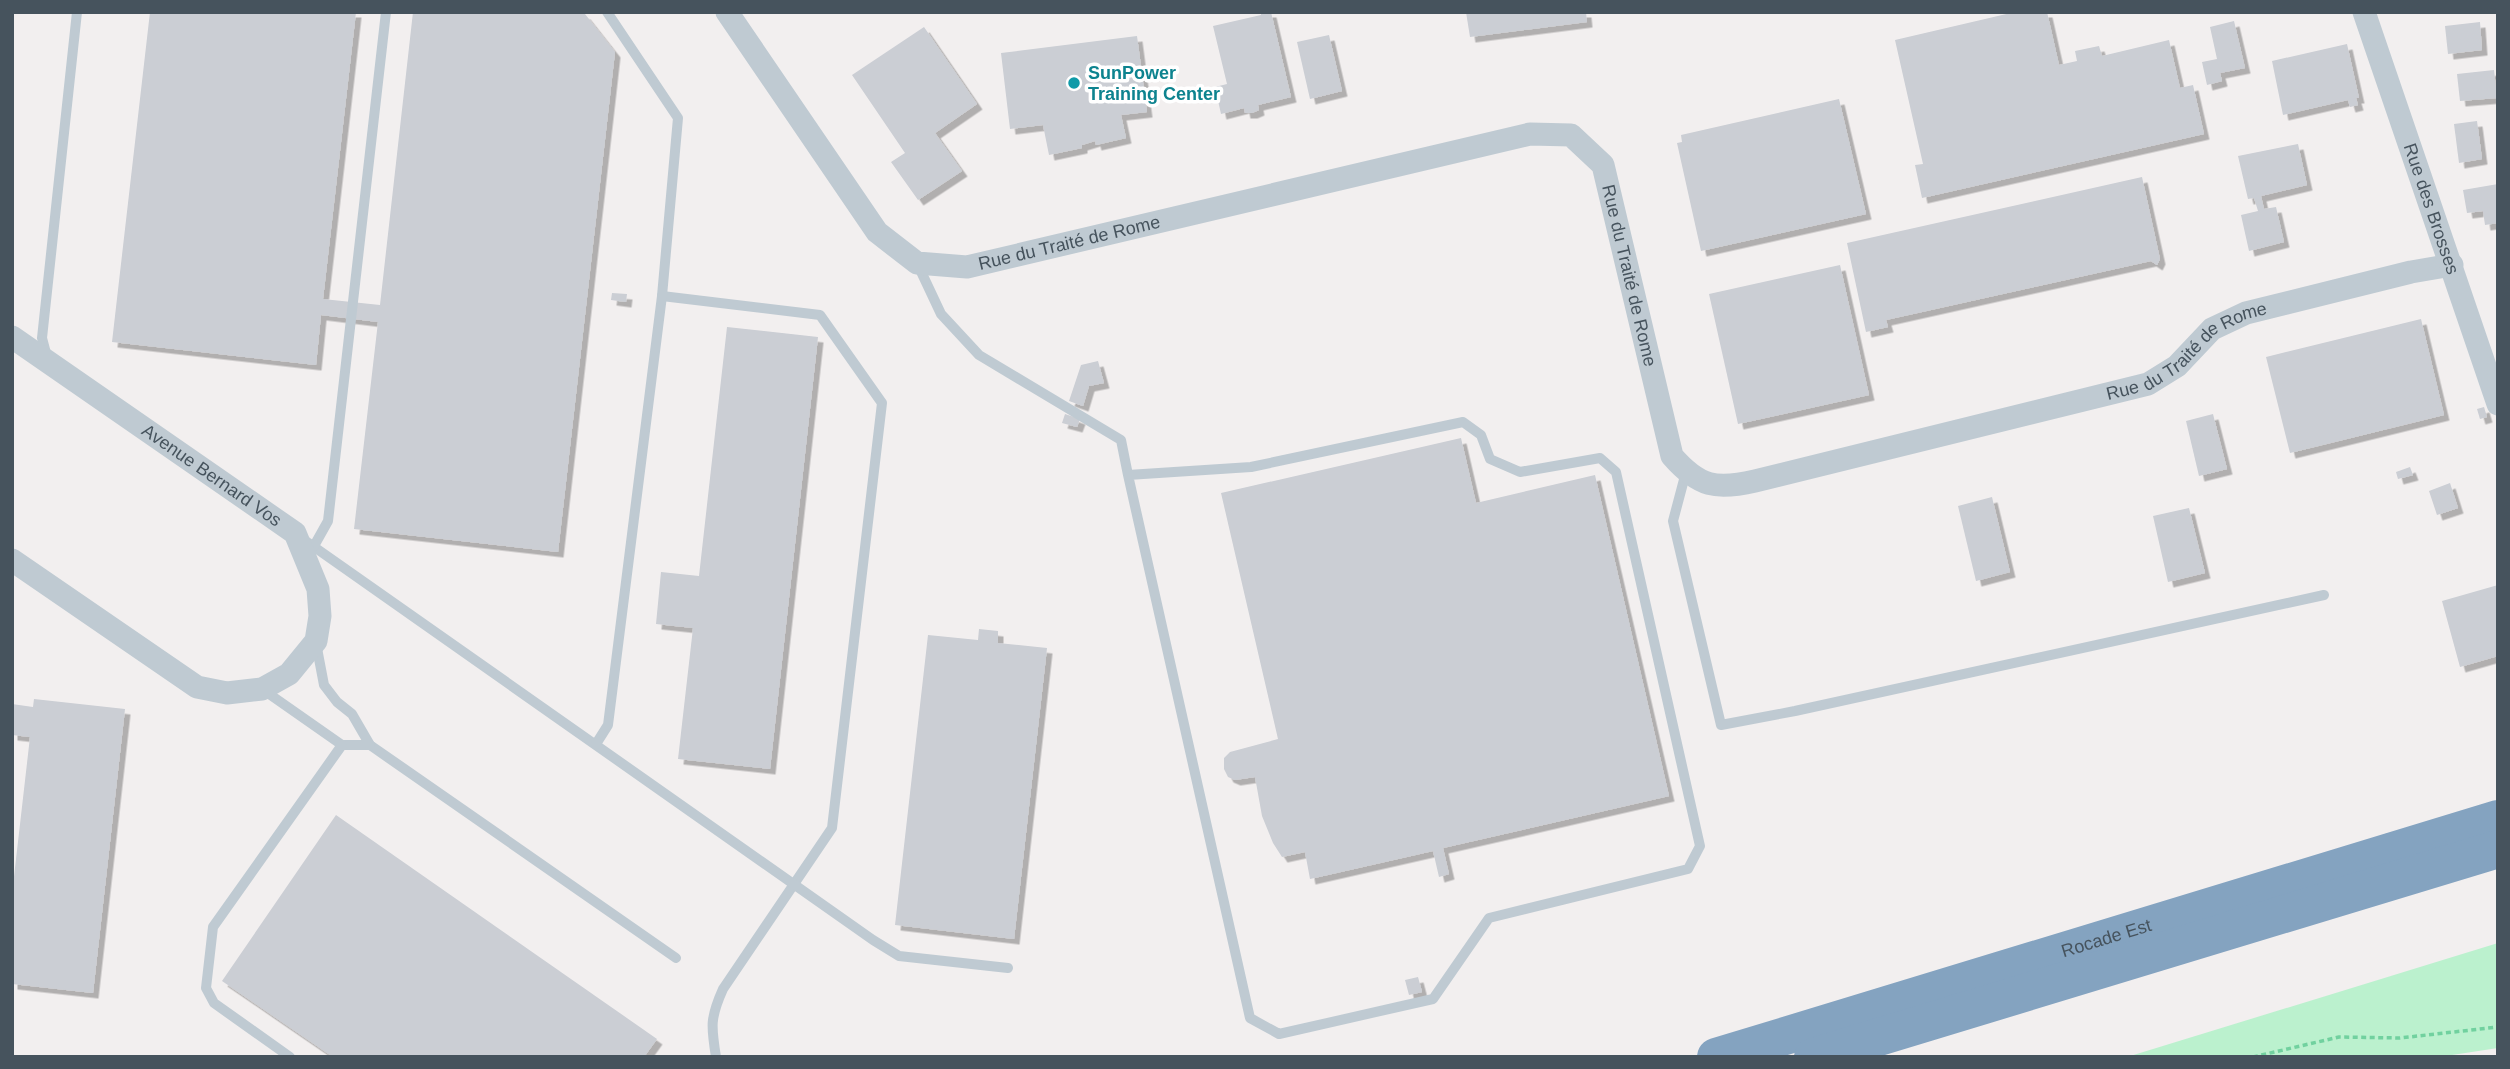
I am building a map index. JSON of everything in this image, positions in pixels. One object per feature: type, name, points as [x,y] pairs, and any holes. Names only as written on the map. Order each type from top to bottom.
[{"type":"highway","name":"Rocade Est","points":[[1716,1057],[2498,819]]},
{"type":"highway","name":"Rocade Est","points":[[1813,1057],[2498,849]]},
{"type":"street","points":[[727,12],[877,232],[917,263]]},
{"type":"street","name":"Rue des Brosses","points":[[2364,12],[2498,404]]},
{"type":"street","name":"Rue du Traité de Rome","points":[[917,263],[967,267],[1530,134],[1571,135],[1603,165],[1672,456],[1686,472],[1706,484],[1729,487],[2148,384],[2177,366],[2212,329],[2246,313],[2411,272],[2452,265]]},
{"type":"street","name":"Avenue Bernard Vos","points":[[12,337],[295,533],[318,589],[320,615],[316,640]]},
{"type":"street","points":[[12,559],[197,687],[227,693],[262,688],[289,674],[316,640]]},
{"type":"lane","points":[[48,362],[42,338],[77,12]]},
{"type":"lane","points":[[314,546],[328,521],[386,12]]},
{"type":"lane","points":[[596,744],[608,725],[662,296],[678,118],[607,12]]},
{"type":"lane","points":[[917,263],[941,314],[979,355],[1121,440],[1250,1018],[1279,1034],[1433,999],[1489,919],[1688,869],[1699,846],[1616,472],[1600,458],[1520,472],[1490,459],[1481,435],[1463,422],[1251,467],[1129,475]]},
{"type":"lane","points":[[662,296],[820,315],[882,404],[832,828],[723,989],[713,1012],[712,1033],[716,1057]]},
{"type":"lane","points":[[1686,472],[1673,521],[1721,725],[2324,595]]},
{"type":"lane","points":[[295,533],[899,956],[1008,968]]},
{"type":"lane","points":[[316,640],[324,685],[337,702],[352,714],[370,745],[676,958]]},
{"type":"lane","points":[[262,688],[342,745],[370,745]]},
{"type":"lane","points":[[290,1057],[214,1003],[206,988],[213,927],[342,745]]},
{"type":"path","points":[[2253,1057],[2339,1037],[2400,1038],[2498,1027]]},
{"type":"green space","points":[[2498,943],[2498,1048],[2439,1057],[2127,1057]]},
{"type":"building","points":[[150,12],[356,12],[323,299],[380,305],[413,12],[585,14],[615,52],[558,552],[354,529],[378,322],[321,315],[316,365],[112,342]]},
{"type":"building","points":[[1261,12],[1271,12],[1291,97],[1258,105],[1259,110],[1252,113],[1245,113],[1244,108],[1221,114],[1215,87],[1227,84],[1213,26],[1261,15]]},
{"type":"building","points":[[1466,12],[1586,12],[1587,22],[1470,37]]},
{"type":"building","points":[[2015,12],[2047,12],[2059,65],[2077,61],[2075,51],[2099,46],[2102,56],[2169,40],[2180,88],[2193,85],[2204,134],[1922,198],[1915,165],[1923,164],[1895,40]]},
{"type":"building","points":[[2234,21],[2245,68],[2220,73],[2222,81],[2207,85],[2202,62],[2217,59],[2210,27]]},
{"type":"building","points":[[2480,22],[2482,50],[2448,54],[2445,26]]},
{"type":"building","points":[[924,27],[977,104],[935,133],[962,171],[918,200],[891,162],[905,153],[852,75]]},
{"type":"building","points":[[1329,35],[1342,91],[1310,99],[1297,42]]},
{"type":"building","name":"SunPower Training Center","points":[[1137,36],[1147,112],[1121,115],[1126,138],[1096,145],[1095,141],[1082,145],[1082,148],[1049,155],[1043,125],[1010,129],[1001,53]]},
{"type":"building","points":[[2347,44],[2359,98],[2356,98],[2358,105],[2350,107],[2348,100],[2283,115],[2272,61]]},
{"type":"building","points":[[2494,70],[2497,98],[2460,101],[2457,74]]},
{"type":"building","points":[[1839,99],[1866,214],[1701,251],[1677,143],[1682,142],[1681,135]]},
{"type":"building","points":[[2477,121],[2482,159],[2459,163],[2454,124]]},
{"type":"building","points":[[2298,144],[2307,185],[2261,196],[2264,209],[2276,207],[2284,242],[2249,251],[2241,215],[2258,211],[2254,198],[2248,199],[2238,156]]},
{"type":"building","points":[[2142,177],[2160,259],[2157,265],[2151,261],[1886,320],[1888,327],[1866,332],[1847,243]]},
{"type":"building","points":[[2498,184],[2498,223],[2485,225],[2483,211],[2467,213],[2463,190]]},
{"type":"building","points":[[1840,265],[1869,395],[1738,424],[1709,294]]},
{"type":"building","points":[[612,293],[627,294],[626,302],[611,300]]},
{"type":"building","points":[[2421,319],[2444,415],[2290,453],[2266,357]]},
{"type":"building","points":[[727,327],[818,337],[770,769],[678,759],[693,628],[656,624],[661,572],[699,576]]},
{"type":"building","points":[[1098,361],[1104,383],[1089,386],[1083,406],[1069,401],[1081,365]]},
{"type":"building","points":[[2484,407],[2487,417],[2480,419],[2477,409]]},
{"type":"building","points":[[1065,414],[1080,419],[1077,427],[1062,423]]},
{"type":"building","points":[[2213,414],[2227,469],[2199,476],[2186,421]]},
{"type":"building","points":[[1461,438],[1476,503],[1595,475],[1669,796],[1443,848],[1449,874],[1439,877],[1433,851],[1310,879],[1305,852],[1282,857],[1273,843],[1262,816],[1255,777],[1235,780],[1228,777],[1224,769],[1224,758],[1230,752],[1278,739],[1221,493]]},
{"type":"building","points":[[2410,467],[2413,475],[2398,479],[2396,472]]},
{"type":"building","points":[[2450,483],[2458,508],[2437,515],[2429,491]]},
{"type":"building","points":[[1992,497],[2010,572],[1976,581],[1958,506]]},
{"type":"building","points":[[2189,508],[2205,573],[2168,582],[2153,516]]},
{"type":"building","points":[[2498,585],[2498,656],[2460,667],[2442,601]]},
{"type":"building","points":[[979,629],[998,631],[998,643],[1047,648],[1014,939],[895,925],[928,635],[978,640]]},
{"type":"building","points":[[34,699],[125,709],[93,993],[12,984],[12,894],[30,737],[12,735],[12,704],[33,707]]},
{"type":"building","points":[[336,815],[657,1039],[644,1057],[333,1057],[222,981]]},
{"type":"building","points":[[1418,977],[1422,992],[1409,995],[1405,980]]},
{"type":"place","name":"SunPower Training Center","points":[[1074,83]]}]
